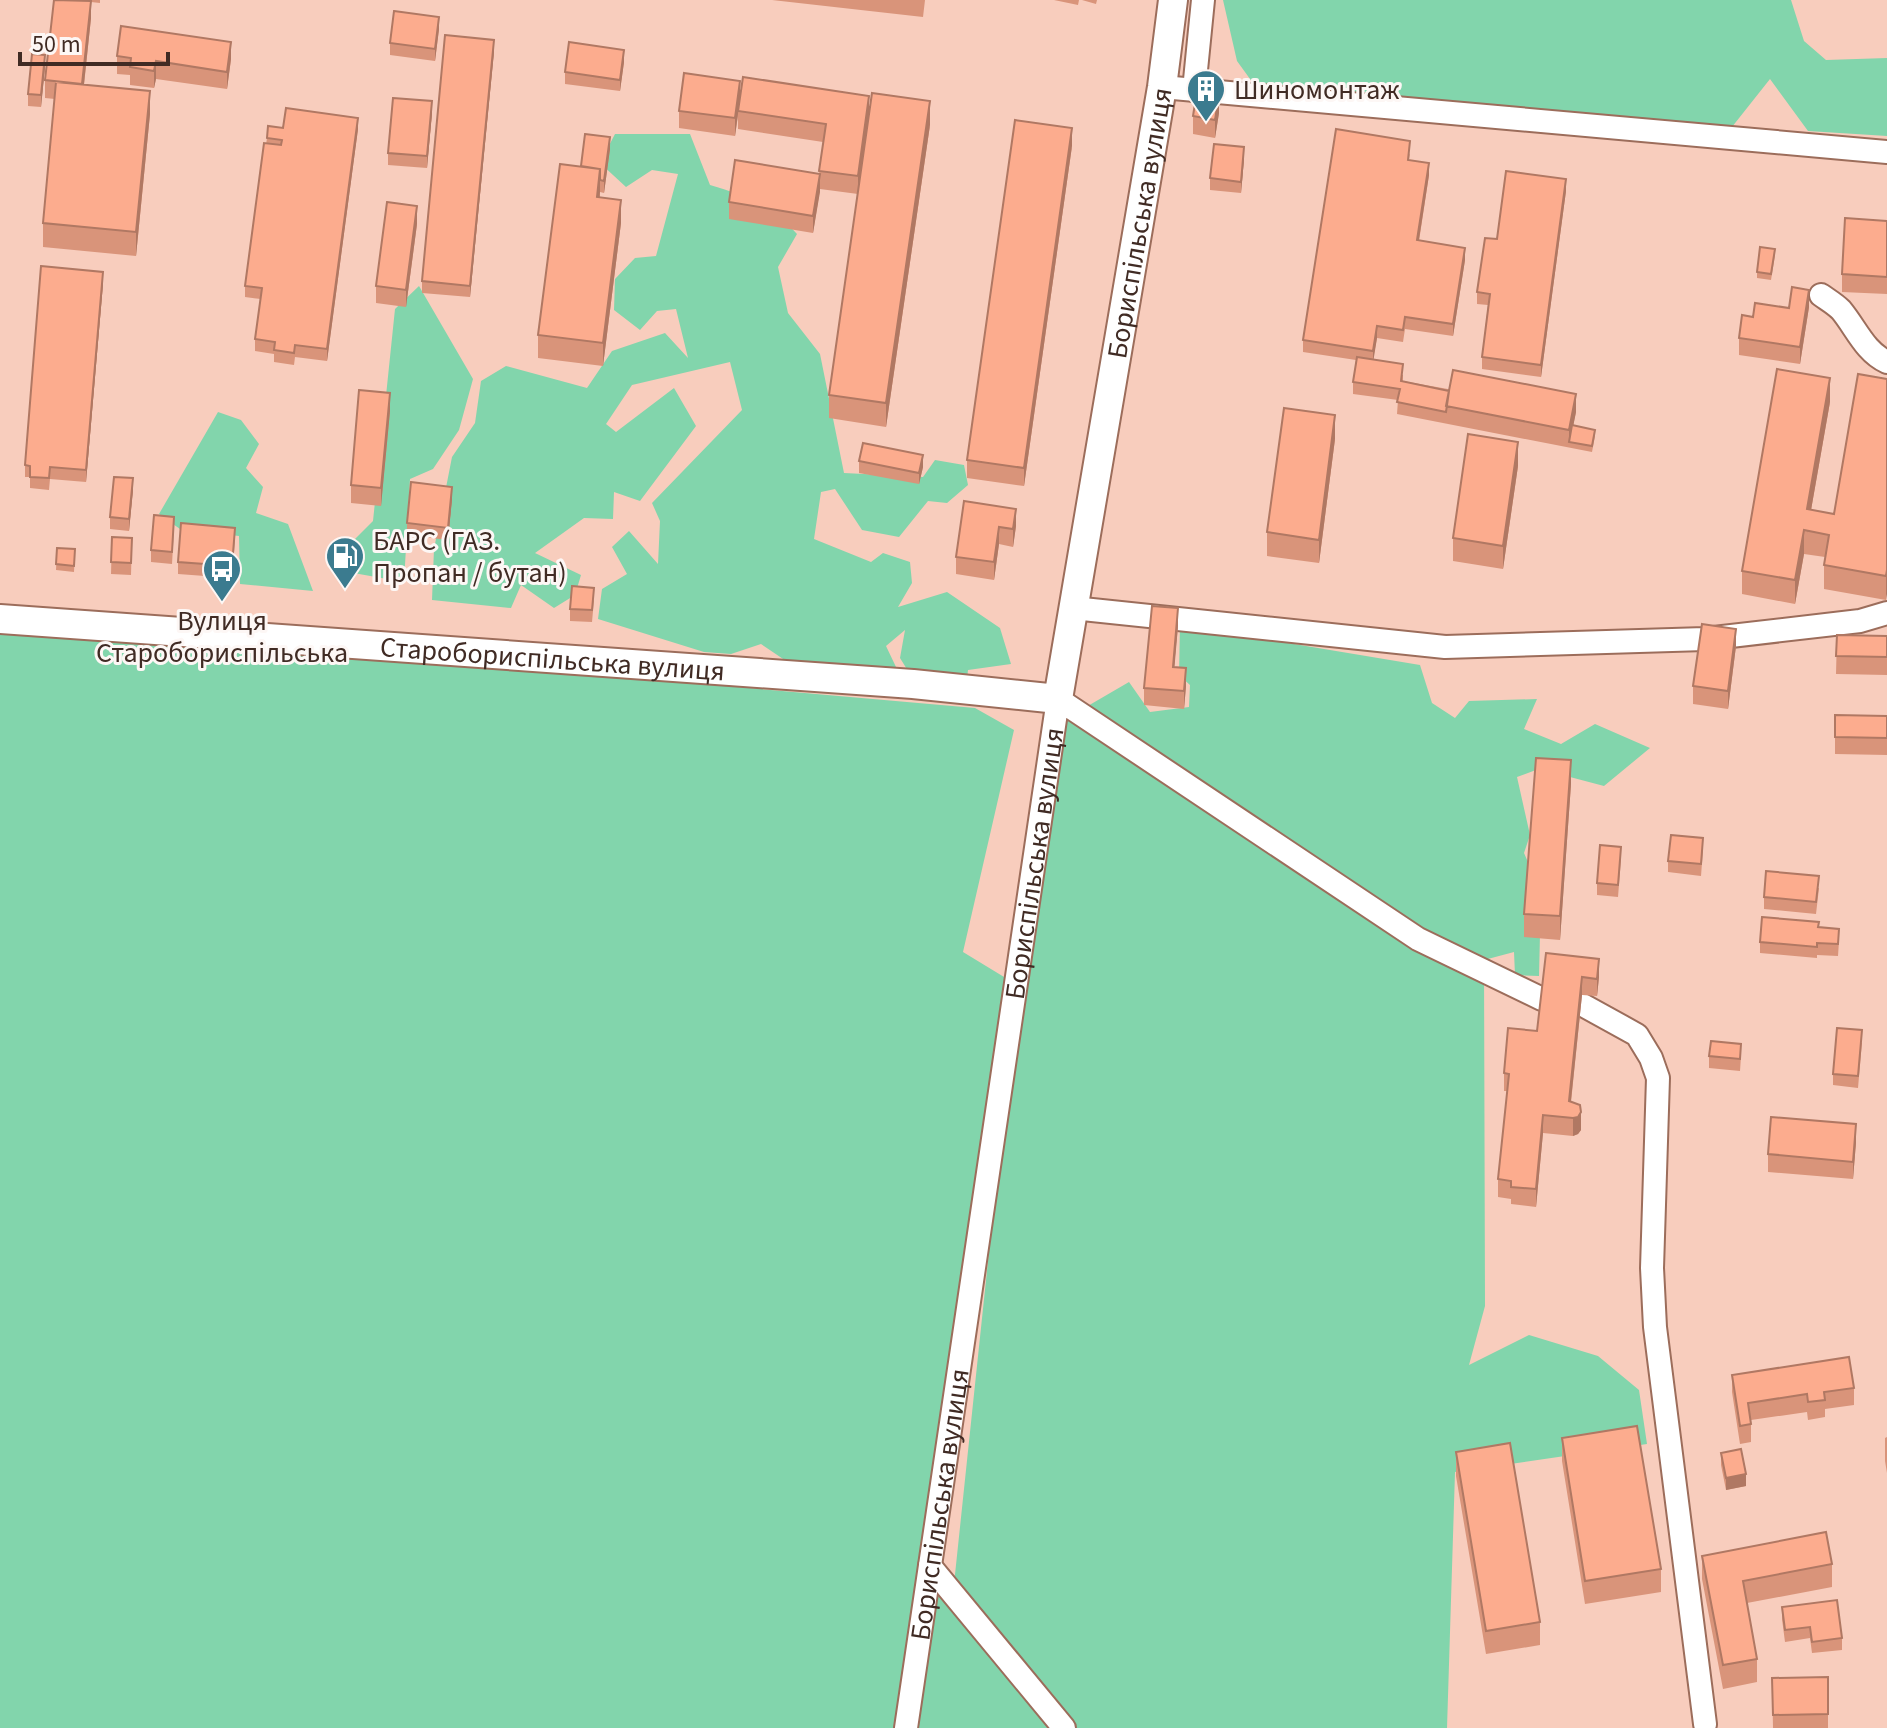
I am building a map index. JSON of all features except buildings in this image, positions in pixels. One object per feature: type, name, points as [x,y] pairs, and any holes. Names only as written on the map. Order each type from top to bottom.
[{"type":"main road","name":"Бориспільська вулиця","points":[[1058,699],[1162,87],[1173,0]]},
{"type":"main road","name":"Старобориспільська вулиця","points":[[0,619],[913,684],[1058,699]]},
{"type":"street","points":[[1194,90],[1203,0]]},
{"type":"street","points":[[1162,87],[1887,152]]},
{"type":"street","points":[[1821,295],[1840,310],[1866,346],[1887,362]]},
{"type":"street","points":[[1073,608],[1445,647],[1705,639],[1860,621],[1887,613]]},
{"type":"street","points":[[1058,699],[1418,939],[1542,999]]},
{"type":"street","name":"Бориспільська вулиця","points":[[906,1728],[1058,699]]},
{"type":"street","points":[[1581,1004],[1637,1035],[1651,1058],[1658,1078],[1652,1268],[1655,1327],[1705,1724]]},
{"type":"street","points":[[930,1566],[1064,1728]]},
{"type":"green space","points":[[1223,0],[1791,0],[1804,41],[1826,60],[1887,58],[1887,136],[1808,131],[1770,79],[1728,132],[1258,90],[1237,61]]},
{"type":"green space","points":[[615,134],[690,134],[710,185],[757,203],[778,216],[797,234],[778,267],[788,313],[820,354],[844,473],[923,477],[935,460],[964,465],[968,485],[947,503],[928,501],[899,537],[862,530],[835,489],[821,492],[814,539],[871,562],[883,553],[910,562],[912,583],[898,607],[947,592],[1000,628],[1011,664],[968,670],[966,687],[913,679],[900,658],[905,630],[886,646],[896,667],[877,676],[795,667],[761,644],[731,654],[704,652],[598,619],[602,589],[627,574],[612,547],[629,531],[658,564],[660,521],[652,503],[742,410],[730,362],[632,385],[606,424],[616,432],[674,388],[696,426],[640,501],[614,492],[613,519],[584,518],[535,553],[581,575],[575,595],[554,608],[521,585],[511,608],[432,600],[434,549],[452,457],[475,423],[481,381],[506,366],[587,388],[612,351],[665,333],[688,358],[676,309],[657,311],[640,330],[614,310],[615,279],[635,258],[656,256],[678,174],[652,170],[626,187],[600,163]]},
{"type":"green space","points":[[419,286],[473,379],[459,430],[433,469],[410,479],[404,582],[331,569],[340,554],[373,521],[395,309]]},
{"type":"green space","points":[[218,412],[241,420],[259,444],[246,468],[263,487],[256,513],[288,524],[313,591],[240,584],[239,536],[180,529],[159,514]]},
{"type":"green space","points":[[0,625],[975,708],[1014,730],[963,952],[1009,980],[939,1595],[1051,1728],[0,1728]]},
{"type":"green space","points":[[1180,625],[1420,665],[1432,703],[1455,718],[1469,701],[1537,699],[1524,729],[1561,744],[1595,724],[1650,748],[1604,786],[1570,777],[1557,762],[1517,777],[1530,835],[1524,853],[1541,892],[1539,976],[1515,975],[1514,952],[1484,960],[1485,1306],[1469,1365],[1529,1335],[1598,1356],[1639,1390],[1647,1444],[1455,1472],[1447,1728],[1074,1728],[954,1584],[1003,1119],[1062,721],[1129,682],[1150,712],[1189,707],[1190,685],[1179,675]]},
{"type":"place","name":"Шиномонтаж","points":[[1206,123]]},
{"type":"place","name":"БАРС (ГАЗ. Пропан / бутан)","points":[[345,590]]},
{"type":"place","name":"Вулиця Старобориспільська","points":[[222,603]]}]
